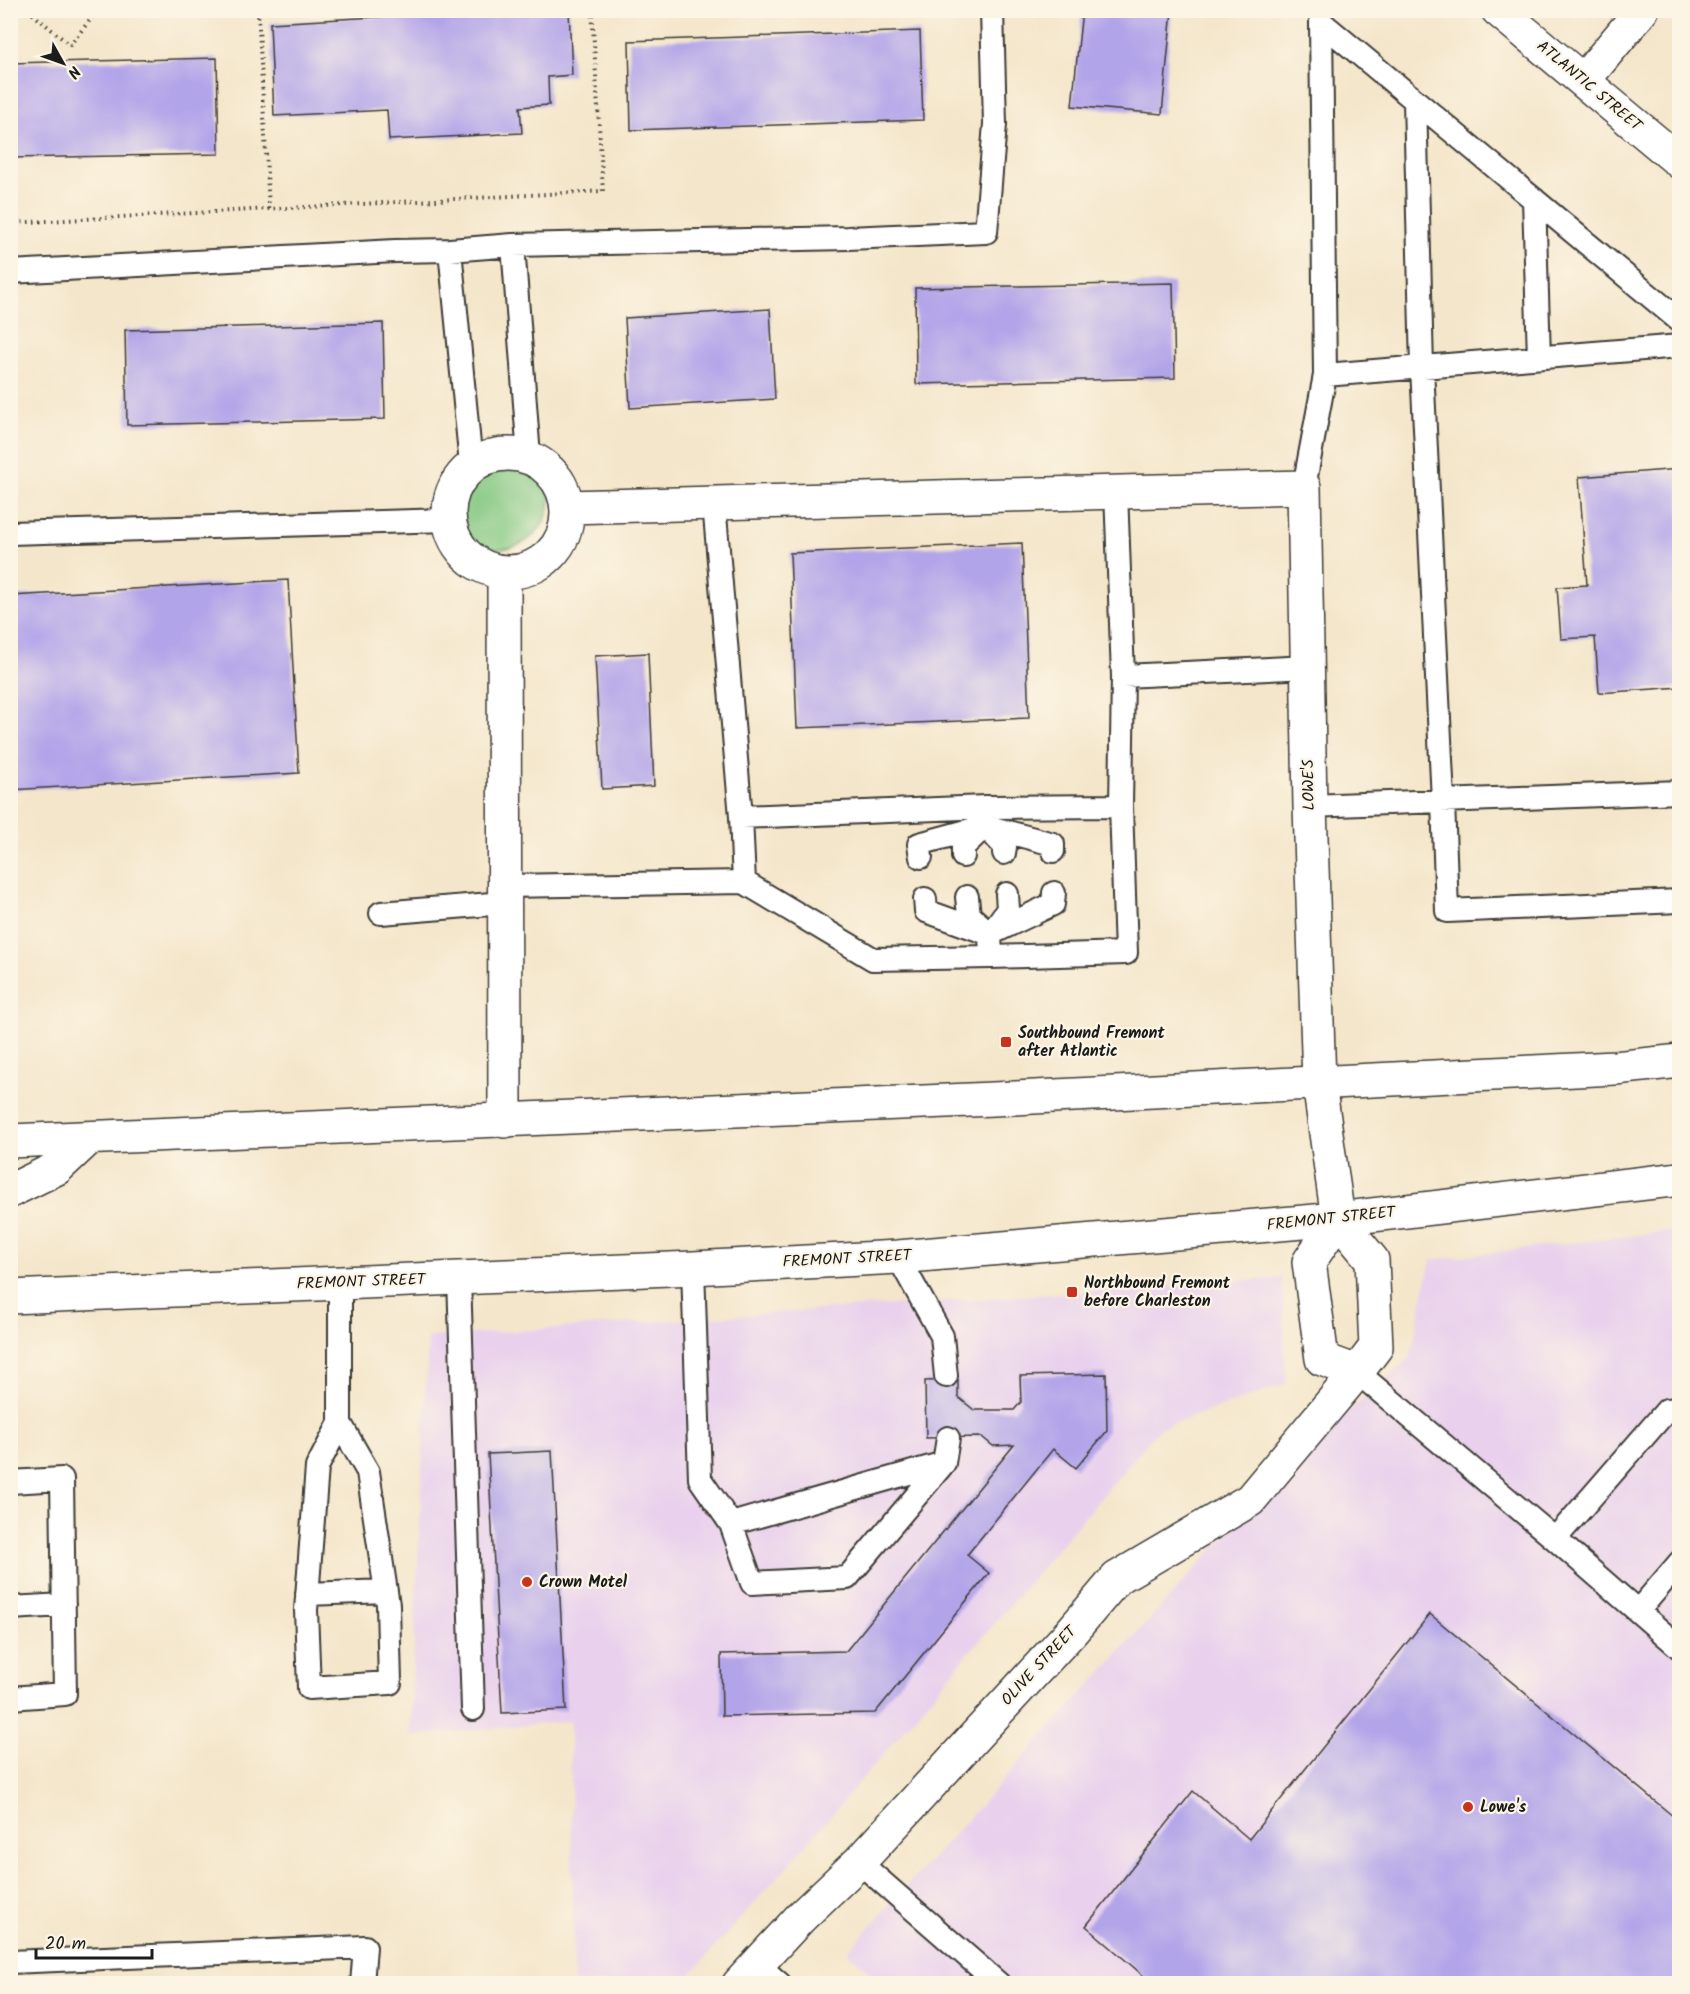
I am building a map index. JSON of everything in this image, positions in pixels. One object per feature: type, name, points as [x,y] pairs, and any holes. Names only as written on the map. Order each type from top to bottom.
[{"type":"street","name":"ATLANTIC STREET","points":[[1498,10],[1680,162]]},
{"type":"street","points":[[1583,81],[1642,10]]},
{"type":"street","points":[[511,453],[529,457],[545,465],[558,478],[565,495],[568,513],[564,531],[556,548],[544,561],[525,571],[504,573],[484,568],[466,557],[448,520],[449,500],[457,480],[471,465],[490,456],[511,453]]},
{"type":"street","points":[[567,507],[1304,487]]},
{"type":"street","name":"LOWE'S","points":[[1304,487],[1310,806],[1319,1083]]},
{"type":"street","points":[[504,573],[505,1121]]},
{"type":"street","points":[[10,1141],[505,1121],[1319,1083],[1615,1068],[1680,1061]]},
{"type":"street","points":[[1319,1083],[1338,1219],[1309,1262],[1322,1359],[1357,1372]]},
{"type":"street","points":[[10,1191],[57,1168],[89,1138]]},
{"type":"street","name":"FREMONT STREET","points":[[10,1297],[898,1257],[1338,1219],[1680,1179]]},
{"type":"street","name":"OLIVE STREET","points":[[759,1977],[800,1918],[859,1862],[1072,1631],[1117,1578],[1250,1500],[1357,1372],[1376,1347],[1372,1260],[1338,1219]]},
{"type":"lane","points":[[10,272],[513,245],[848,238],[986,232],[995,124],[993,10]]},
{"type":"lane","points":[[1304,487],[1325,375],[1321,22],[1680,321]]},
{"type":"lane","points":[[1415,101],[1422,367],[1447,911],[1680,901]]},
{"type":"lane","points":[[1534,199],[1539,357]]},
{"type":"lane","points":[[513,245],[529,457]]},
{"type":"lane","points":[[450,250],[471,465]]},
{"type":"lane","points":[[1325,375],[1680,346]]},
{"type":"lane","points":[[381,913],[505,895],[744,882],[873,959],[1126,953],[1121,806],[1124,676],[1116,492]]},
{"type":"lane","points":[[714,503],[741,818],[744,882]]},
{"type":"lane","points":[[10,533],[448,520]]},
{"type":"lane","points":[[1124,676],[1308,667]]},
{"type":"lane","points":[[1310,806],[1680,792]]},
{"type":"lane","points":[[741,818],[985,817],[1121,806]]},
{"type":"lane","points":[[985,817],[1005,848],[1004,853]]},
{"type":"lane","points":[[963,856],[963,847],[985,817]]},
{"type":"lane","points":[[921,857],[920,844],[985,817],[1053,844],[1053,851]]},
{"type":"lane","points":[[925,898],[926,911],[990,934],[1053,904],[1054,893]]},
{"type":"lane","points":[[991,957],[990,934],[1008,909],[1006,894]]},
{"type":"lane","points":[[967,897],[969,915],[990,934]]},
{"type":"lane","points":[[898,1257],[942,1336],[946,1376]]},
{"type":"lane","points":[[693,1268],[700,1479],[731,1524],[752,1583],[847,1578],[944,1463],[948,1438]]},
{"type":"lane","points":[[459,1278],[473,1709]]},
{"type":"lane","points":[[340,1283],[340,1423],[317,1467],[306,1610],[309,1688],[390,1683],[388,1605],[368,1472],[340,1423]]},
{"type":"lane","points":[[1357,1372],[1680,1648]]},
{"type":"lane","points":[[1555,1539],[1667,1410],[1680,1409]]},
{"type":"lane","points":[[731,1524],[944,1463]]},
{"type":"lane","points":[[10,1482],[62,1479],[65,1694],[10,1698]]},
{"type":"lane","points":[[1638,1611],[1680,1562]]},
{"type":"lane","points":[[307,1594],[386,1590]]},
{"type":"lane","points":[[10,1608],[64,1605]]},
{"type":"lane","points":[[859,1862],[999,1983]]},
{"type":"lane","points":[[10,1962],[365,1947],[362,1983]]},
{"type":"path","points":[[28,10],[69,45],[98,10]]},
{"type":"path","points":[[258,10],[269,208]]},
{"type":"path","points":[[10,223],[603,191],[592,10]]},
{"type":"shaded area","points":[[1679,1230],[1679,1983],[884,1984],[847,1952],[1300,1454],[1410,1358],[1431,1260]]},
{"type":"shaded area","points":[[1282,1278],[1286,1384],[1160,1428],[806,1845],[683,1983],[574,1983],[570,1721],[410,1736],[428,1337]]},
{"type":"green space","points":[[498,445],[518,449],[535,460],[546,477],[550,497],[546,517],[535,534],[518,545],[498,549],[478,545],[461,534],[450,517],[446,497],[450,477],[461,460],[478,449]]},
{"type":"building","points":[[501,10],[569,10],[572,75],[548,77],[549,105],[520,107],[522,133],[389,140],[387,110],[274,116],[270,23]]},
{"type":"building","points":[[1082,10],[1172,10],[1162,114],[1072,106]]},
{"type":"building","points":[[920,31],[923,120],[631,130],[629,41]]},
{"type":"building","points":[[217,58],[219,154],[10,158],[10,63]]},
{"type":"building","points":[[1173,283],[1175,378],[916,384],[915,288]]},
{"type":"building","points":[[770,309],[775,399],[630,408],[625,318]]},
{"type":"building","points":[[383,323],[385,419],[127,425],[125,330]]},
{"type":"building","points":[[1680,469],[1680,687],[1599,693],[1595,637],[1561,639],[1557,587],[1587,585],[1579,477]]},
{"type":"building","points":[[1022,543],[1029,718],[797,728],[790,553]]},
{"type":"building","points":[[288,580],[299,773],[10,790],[10,596]]},
{"type":"building","points":[[648,653],[654,786],[602,789],[595,656]]},
{"type":"building","points":[[1106,1374],[1107,1431],[1076,1468],[1053,1449],[967,1555],[989,1573],[875,1713],[722,1716],[721,1654],[846,1651],[1014,1445],[993,1446],[982,1437],[926,1438],[925,1381],[958,1380],[958,1397],[974,1410],[1014,1410],[1021,1402],[1020,1376]]},
{"type":"building","name":"Crown Motel","points":[[552,1451],[566,1710],[502,1713],[488,1454]]},
{"type":"building","name":"Lowe's","points":[[1430,1614],[1680,1822],[1680,1984],[1153,1984],[1086,1926],[1193,1791],[1249,1839]]},
{"type":"place","name":"Southbound Fremont after Atlantic","points":[[1006,1042]]},
{"type":"place","name":"Northbound Fremont before Charleston","points":[[1072,1292]]},
{"type":"place","name":"Crown Motel","points":[[527,1582]]},
{"type":"place","name":"Lowe's","points":[[1468,1807]]}]
